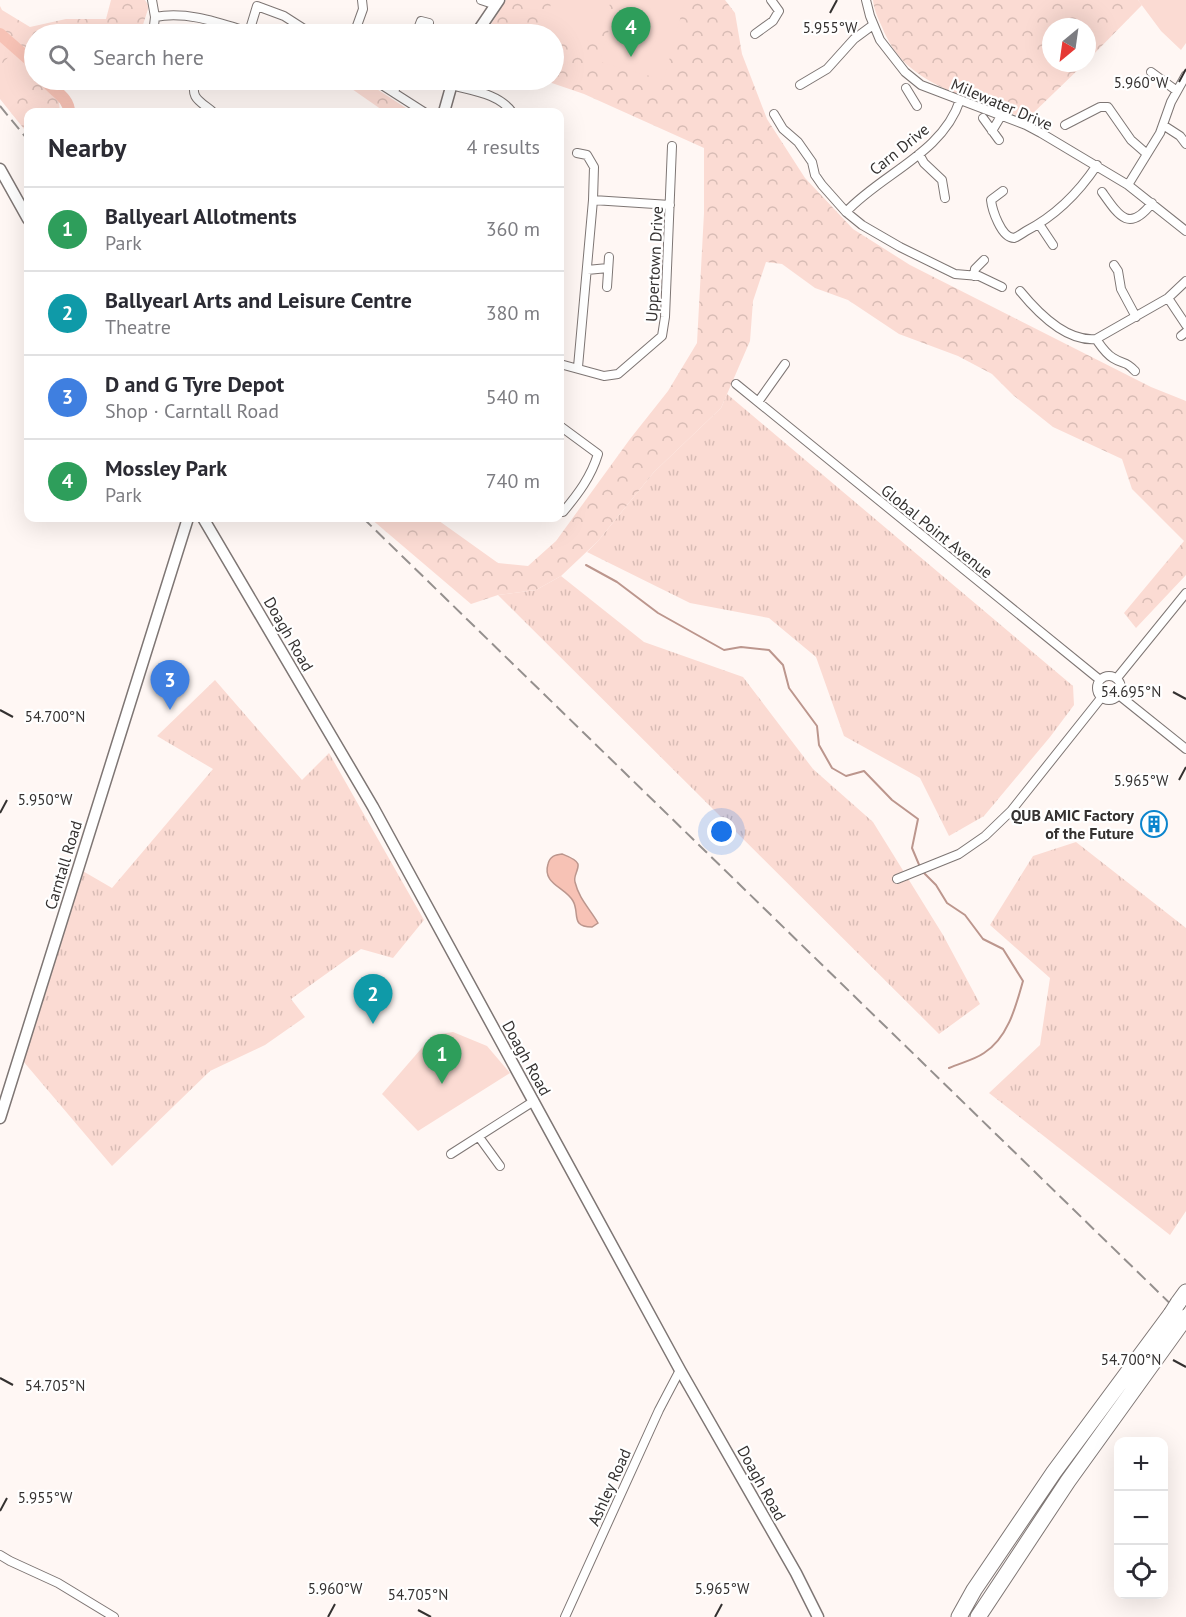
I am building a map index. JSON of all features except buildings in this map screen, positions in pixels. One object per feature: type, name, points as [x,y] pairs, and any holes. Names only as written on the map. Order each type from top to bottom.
[{"type":"highway","points":[[959,1617],[974,1590],[1054,1472],[1180,1310]]},
{"type":"highway","points":[[978,1617],[1180,1310]]},
{"type":"main road","points":[[483,24],[497,3]]},
{"type":"main road","points":[[445,108],[450,90]]},
{"type":"main road","points":[[0,169],[24,212]]},
{"type":"main road","name":"Carntall Road","points":[[0,1118],[187,522]]},
{"type":"main road","name":"Doagh Road","points":[[205,522],[368,798],[680,1370],[796,1573],[818,1617]]},
{"type":"street","points":[[152,0],[154,24]]},
{"type":"street","points":[[358,24],[363,9],[362,0]]},
{"type":"street","points":[[481,0],[497,3]]},
{"type":"street","points":[[755,34],[773,21],[778,11],[771,0]]},
{"type":"street","name":"Milewater Drive","points":[[866,0],[880,40],[905,72],[921,85],[1041,133],[1128,185],[1183,223],[1186,231]]},
{"type":"street","points":[[251,24],[257,3],[296,24]]},
{"type":"street","points":[[155,17],[170,14],[222,24]]},
{"type":"street","points":[[420,24],[421,21],[429,23]]},
{"type":"street","points":[[801,85],[827,69],[854,39],[873,25]]},
{"type":"street","points":[[1151,72],[1177,91]]},
{"type":"street","points":[[1128,185],[1163,125],[1186,75]]},
{"type":"street","points":[[917,106],[908,92],[921,85]]},
{"type":"street","points":[[192,90],[194,95],[209,108]]},
{"type":"street","points":[[389,90],[417,108]]},
{"type":"street","points":[[476,90],[498,99],[508,108]]},
{"type":"street","name":"Carn Drive","points":[[846,212],[860,198],[932,142],[947,125],[960,100]]},
{"type":"street","points":[[1065,125],[1100,106],[1108,108],[1131,140],[1147,154]]},
{"type":"street","points":[[774,114],[783,129],[798,142],[812,162],[822,185],[846,212],[862,225],[955,274],[974,276],[1002,287]]},
{"type":"street","points":[[992,131],[1001,116]]},
{"type":"street","points":[[983,118],[999,140]]},
{"type":"street","points":[[1163,125],[1180,136],[1186,144]]},
{"type":"street","name":"Uppertown Drive","points":[[564,364],[595,374],[612,376],[623,370],[662,336],[665,318],[672,147]]},
{"type":"street","points":[[578,153],[587,155],[594,167],[578,367]]},
{"type":"street","points":[[919,154],[924,163],[942,180],[945,198]]},
{"type":"street","points":[[1003,191],[988,197],[993,213],[1002,228],[1012,238],[1039,224],[1070,199],[1097,165]]},
{"type":"street","points":[[1102,192],[1119,216],[1131,220],[1142,216],[1152,203]]},
{"type":"street","points":[[593,200],[670,206]]},
{"type":"street","points":[[1039,224],[1053,245]]},
{"type":"street","points":[[607,287],[609,257]]},
{"type":"street","points":[[974,276],[975,269],[984,260]]},
{"type":"street","points":[[1114,265],[1118,271],[1121,289],[1136,317]]},
{"type":"street","points":[[587,270],[608,268]]},
{"type":"street","points":[[1020,291],[1052,322],[1070,334],[1086,340],[1096,339],[1136,317],[1168,298],[1186,281]]},
{"type":"street","points":[[1168,298],[1186,325]]},
{"type":"street","points":[[1096,339],[1105,352],[1117,360],[1128,363],[1135,371]]},
{"type":"street","points":[[758,402],[785,364]]},
{"type":"street","name":"Global Point Avenue","points":[[736,384],[1100,680]]},
{"type":"street","points":[[564,429],[598,454],[594,469],[564,511]]},
{"type":"street","points":[[1117,678],[1186,593]]},
{"type":"street","points":[[1101,698],[1097,689],[1100,680],[1106,676],[1117,678]]},
{"type":"street","points":[[1101,698],[1113,700],[1120,696],[1122,687],[1117,678]]},
{"type":"street","points":[[1120,696],[1186,749]]},
{"type":"street","points":[[897,879],[960,854],[985,836],[1011,811],[1101,698]]},
{"type":"street","points":[[450,1154],[534,1101]]},
{"type":"street","points":[[479,1137],[500,1166]]},
{"type":"street","name":"Ashley Road","points":[[565,1617],[654,1420],[680,1370]]},
{"type":"street","points":[[0,1555],[58,1583],[114,1617]]},
{"type":"green space","points":[[111,0],[145,0],[149,6],[143,24],[44,24],[66,19],[106,19]]},
{"type":"green space","points":[[506,0],[725,0],[735,13],[742,54],[767,119],[805,178],[853,229],[910,265],[1151,387],[1186,401],[1186,575],[1136,628],[1124,613],[1184,541],[1132,489],[1122,459],[1053,427],[1013,395],[992,374],[958,356],[899,334],[848,300],[815,288],[782,264],[766,262],[753,301],[750,341],[721,408],[654,472],[598,541],[561,576],[536,590],[498,595],[471,604],[375,522],[441,522],[498,563],[528,566],[556,541],[668,391],[697,343],[704,213],[704,148],[564,87],[564,24],[491,24]]},
{"type":"green space","points":[[552,0],[611,0],[599,44],[564,34],[564,24],[545,24]]},
{"type":"green space","points":[[617,0],[685,0],[664,80],[600,62]]},
{"type":"green space","points":[[873,0],[1138,0],[1142,5],[1096,52],[1096,18],[1042,18],[1042,72],[1076,72],[1027,119],[951,92],[923,77],[898,55],[887,38]]},
{"type":"green space","points":[[1138,0],[1186,0],[1186,43],[1181,50],[1161,31]]},
{"type":"green space","points":[[0,6],[2,10],[25,24],[24,90],[50,90],[59,102],[60,108],[24,108],[24,129],[0,99]]},
{"type":"green space","points":[[15,50],[24,59],[24,90],[28,90],[22,97],[4,97],[0,92],[0,66]]},
{"type":"green space","points":[[353,90],[378,90],[406,108],[379,108]]},
{"type":"green space","points":[[727,394],[1073,686],[1074,705],[1050,737],[984,816],[949,836],[920,778],[844,736],[816,657],[769,618],[690,603],[587,552],[654,472],[721,408]]},
{"type":"green space","points":[[561,576],[644,642],[743,677],[813,769],[873,822],[943,935],[980,1004],[939,1034],[498,595],[536,590]]},
{"type":"green space","points":[[215,680],[302,780],[329,753],[424,920],[393,958],[361,949],[291,999],[305,1017],[265,1045],[210,1071],[112,1166],[23,1061],[81,870],[112,888],[213,769],[157,736]]},
{"type":"green space","points":[[1076,842],[1186,928],[1186,1211],[1170,1235],[989,1093],[1040,1045],[1050,978],[990,925],[1033,856]]},
{"type":"green space","points":[[453,1032],[487,1046],[510,1073],[418,1131],[382,1094],[433,1035]]},
{"type":"shaded area","points":[[562,854],[578,864],[575,882],[582,899],[598,923],[592,927],[581,925],[578,922],[573,901],[548,876],[550,859]]},
{"type":"waterway","points":[[0,34],[24,55]]},
{"type":"waterway","points":[[55,90],[64,98],[68,108]]},
{"type":"waterway","points":[[586,565],[617,582],[658,613],[724,650],[741,647],[769,650],[783,665],[789,688],[817,726],[819,745],[832,768],[846,776],[864,771],[892,800],[918,819],[912,848],[920,867]]},
{"type":"waterway","points":[[923,872],[936,885],[947,903],[965,915],[983,939],[1003,949],[1023,981],[1010,1021],[999,1039],[980,1055],[949,1068]]},
{"type":"railway","points":[[0,106],[24,135]]},
{"type":"railway","points":[[367,522],[1186,1319]]},
{"type":"place","name":"Mossley Park","points":[[631,57]]},
{"type":"place","name":"D and G Tyre Depot","points":[[170,710]]},
{"type":"place","name":"QUB AMIC Factory of the Future","points":[[1154,824]]},
{"type":"place","name":"Ballyearl Arts and Leisure Centre","points":[[373,1024]]},
{"type":"place","name":"Ballyearl Allotments","points":[[442,1084]]}]
